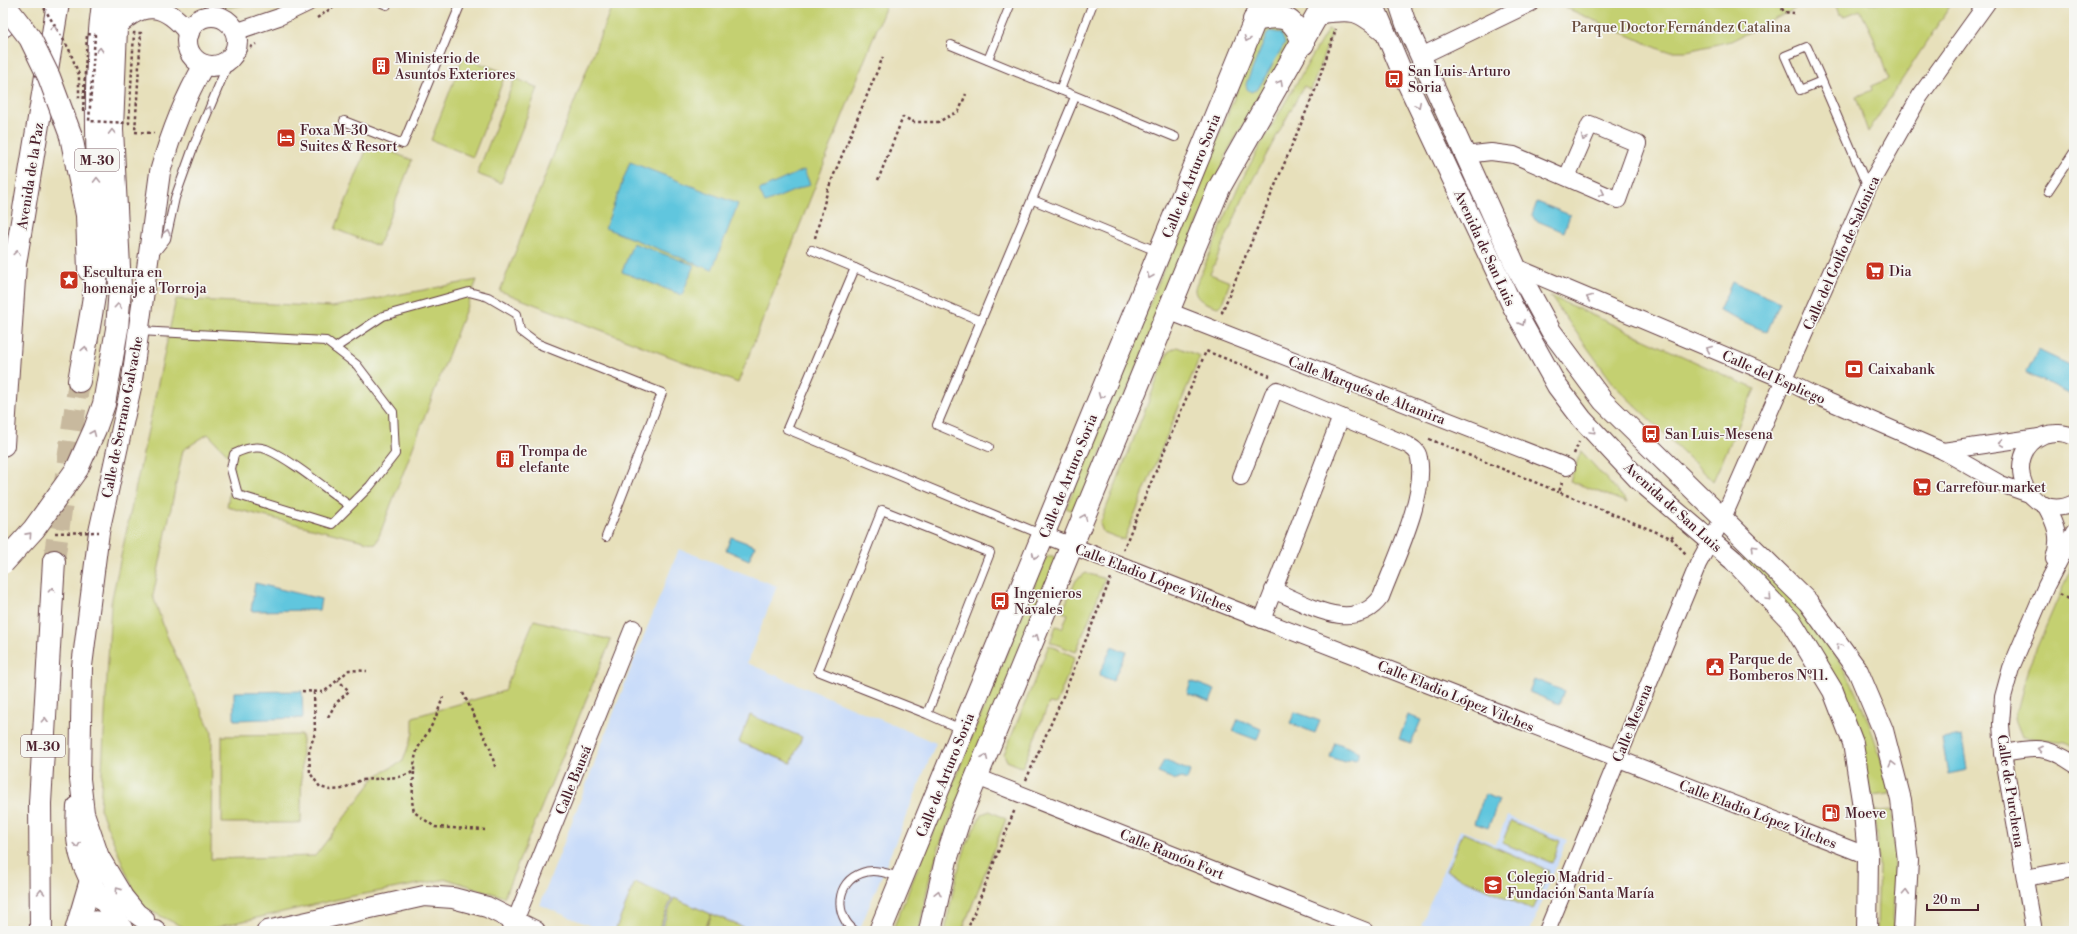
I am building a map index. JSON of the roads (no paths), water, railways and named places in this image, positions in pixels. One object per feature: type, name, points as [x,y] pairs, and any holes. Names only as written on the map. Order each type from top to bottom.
[{"type":"main road","points":[[3,3],[30,38]]},
{"type":"main road","points":[[3,26],[7,3]]},
{"type":"main road","points":[[16,3],[30,38],[49,77],[71,136],[87,215],[90,317]]},
{"type":"main road","name":"Avenida de la Paz","points":[[3,445],[15,264],[58,3]]},
{"type":"main road","name":"M-30","points":[[79,381],[97,273],[99,228],[97,125],[104,3]]},
{"type":"main road","points":[[3,563],[34,529],[77,469],[95,429],[104,404],[117,328],[120,287],[112,129],[117,3]]},
{"type":"main road","name":"Calle de Arturo Soria","points":[[880,931],[1044,536],[1258,11],[1269,16],[1288,20],[1298,29],[1303,44]]},
{"type":"main road","points":[[930,931],[946,860],[960,817],[1220,188],[1303,44],[1327,13]]},
{"type":"main road","name":"M-30","points":[[41,931],[40,803],[54,561]]},
{"type":"main road","points":[[77,931],[91,880],[93,845]]},
{"type":"main road","points":[[77,931],[83,925],[90,922],[109,925],[122,931]]},
{"type":"street","points":[[177,3],[185,10],[195,25]]},
{"type":"street","points":[[235,32],[279,17],[308,3]]},
{"type":"street","name":"Avenida de San Luis","points":[[1373,3],[1384,31],[1513,307],[1557,386],[1582,419],[1639,480],[1685,521],[1733,560],[1790,620],[1833,691],[1853,742],[1868,856],[1867,931]]},
{"type":"street","name":"Avenida de San Luis","points":[[1399,3],[1421,56],[1516,267],[1551,331],[1604,401],[1808,602],[1858,671],[1883,730],[1901,800],[1908,861],[1904,931]]},
{"type":"street","points":[[1421,56],[1532,3]]},
{"type":"street","name":"Calle del Golfo de Salónica","points":[[1723,518],[1868,188],[1920,96],[1984,4]]},
{"type":"street","points":[[115,28],[126,16],[139,9],[152,6],[164,9],[176,17],[195,25]]},
{"type":"street","name":"Avenida de San Luis","points":[[1327,13],[1347,10],[1363,15],[1384,31]]},
{"type":"street","points":[[210,16],[225,20],[235,32],[236,46],[233,59],[218,65],[204,65],[192,56],[187,40],[195,25],[210,16]]},
{"type":"street","name":"Calle de Serrano Galvache","points":[[122,931],[91,880],[78,854],[76,841],[75,825],[80,779],[82,666],[99,532],[131,387],[160,172],[180,111],[204,65]]},
{"type":"street","points":[[1466,155],[1491,152],[1514,155],[1618,200],[1638,144],[1590,124],[1566,177]]},
{"type":"street","name":"Calle del Espliego","points":[[1516,267],[1784,380],[1814,395],[1943,451],[2001,484],[2028,494],[2045,505]]},
{"type":"street","name":"Calle Marqués de Altamira","points":[[1168,311],[1567,467]]},
{"type":"street","points":[[1241,477],[1273,394],[1277,390],[1408,444],[1415,449],[1419,458],[1420,476],[1416,502],[1381,597],[1373,608],[1356,615],[1336,616],[1273,590]]},
{"type":"street","points":[[1262,620],[1341,417]]},
{"type":"street","points":[[1943,451],[2039,437],[2074,429]]},
{"type":"street","points":[[2058,433],[2074,437]]},
{"type":"street","points":[[2028,494],[2021,479],[2021,463],[2027,448],[2039,437]]},
{"type":"street","points":[[2045,505],[2057,507],[2074,503]]},
{"type":"street","name":"Calle de Purchena","points":[[2045,505],[2054,522],[2059,545],[2046,586]]},
{"type":"street","name":"Calle Mesena","points":[[1547,931],[1698,564],[1723,518]]},
{"type":"street","name":"Calle de Purchena","points":[[2034,931],[2003,753],[2001,724],[2003,697],[2011,668],[2046,586],[2074,532]]},
{"type":"street","name":"Calle Eladio López Vilches","points":[[1044,536],[1072,545],[1617,760],[1868,856]]},
{"type":"street","name":"Calle Bausá","points":[[514,926],[633,628]]},
{"type":"street","points":[[2003,753],[2031,748],[2059,753],[2074,764]]},
{"type":"street","name":"Calle Ramón Fort","points":[[977,777],[1366,931]]},
{"type":"street","name":"Calle de Serrano Galvache","points":[[80,779],[84,813],[93,845],[113,882],[130,906],[152,928]]},
{"type":"street","points":[[2025,878],[2074,869]]},
{"type":"street","points":[[267,931],[424,896],[453,898],[487,907],[514,926],[535,931]]},
{"type":"street","points":[[122,931],[134,920],[152,928]]},
{"type":"lane","points":[[344,121],[403,144],[461,3]]},
{"type":"lane","points":[[988,60],[1010,3]]},
{"type":"lane","points":[[1060,90],[1093,3]]},
{"type":"lane","points":[[951,45],[1175,137]]},
{"type":"lane","points":[[1822,81],[1800,90],[1785,56],[1807,47],[1822,81],[1868,188]]},
{"type":"lane","points":[[147,264],[166,239],[175,198],[194,145],[233,59]]},
{"type":"lane","points":[[990,447],[937,425],[1033,200],[1075,96]]},
{"type":"lane","points":[[2048,191],[2074,152]]},
{"type":"lane","points":[[1033,200],[1160,253]]},
{"type":"lane","points":[[812,250],[981,321]]},
{"type":"lane","points":[[855,268],[787,429],[1044,536]]},
{"type":"lane","points":[[335,348],[382,316],[469,292],[488,297],[518,314],[520,331],[536,343],[662,393],[606,537]]},
{"type":"lane","points":[[139,331],[326,341],[357,365],[393,412],[395,454],[370,486],[350,506],[332,524],[238,496],[231,469],[234,454],[247,448],[265,449],[298,469],[350,506]]},
{"type":"lane","points":[[926,714],[990,553],[882,510],[818,671],[963,730]]},
{"type":"lane","points":[[855,931],[843,918],[840,908],[840,896],[845,886],[857,876],[872,871],[902,878]]},
{"type":"water","points":[[1270,31],[1281,33],[1285,43],[1258,89],[1251,92],[1247,89],[1246,84],[1267,34]]},
{"type":"water","points":[[630,162],[738,204],[712,270],[605,228]]},
{"type":"water","points":[[804,170],[810,184],[765,203],[759,190]]},
{"type":"water","points":[[1537,202],[1570,215],[1564,232],[1535,220],[1532,215]]},
{"type":"water","points":[[633,243],[694,265],[682,295],[622,272]]},
{"type":"water","points":[[1732,282],[1780,302],[1767,332],[1719,311]]},
{"type":"water","points":[[2038,350],[2074,367],[2073,396],[2026,373]]},
{"type":"water","points":[[731,537],[755,546],[749,560],[726,550]]},
{"type":"water","points":[[255,583],[321,599],[319,610],[251,611]]},
{"type":"water","points":[[1112,646],[1126,652],[1113,681],[1099,675]]},
{"type":"water","points":[[1534,679],[1564,691],[1559,704],[1529,692]]},
{"type":"water","points":[[1191,681],[1215,690],[1210,702],[1187,693]]},
{"type":"water","points":[[302,691],[303,718],[234,720],[234,692]]},
{"type":"water","points":[[1295,712],[1320,721],[1315,733],[1290,723]]},
{"type":"water","points":[[1408,715],[1421,720],[1411,744],[1399,739]]},
{"type":"water","points":[[1238,719],[1261,729],[1257,740],[1233,731]]},
{"type":"water","points":[[1962,736],[1967,770],[1948,774],[1942,739]]},
{"type":"water","points":[[1335,742],[1360,752],[1356,760],[1352,759],[1344,762],[1330,757]]},
{"type":"water","points":[[1164,760],[1190,771],[1187,780],[1182,778],[1176,780],[1158,773]]},
{"type":"water","points":[[1485,794],[1499,800],[1488,828],[1474,823]]},
{"type":"tunnel","points":[[54,561],[79,381]]},
{"type":"place","name":"Ministerio de Asuntos Exteriores","points":[[381,66]]},
{"type":"place","name":"San Luis-Arturo Soria","points":[[1394,79]]},
{"type":"place","name":"Foxa M-30 Suites & Resort","points":[[286,138]]},
{"type":"place","name":"Dia","points":[[1875,271]]},
{"type":"place","name":"Escultura en homenaje a Torroja","points":[[69,280]]},
{"type":"place","name":"Caixabank","points":[[1854,369]]},
{"type":"place","name":"San Luis-Mesena","points":[[1651,434]]},
{"type":"place","name":"Trompa de elefante","points":[[505,459]]},
{"type":"place","name":"Carrefour market","points":[[1922,487]]},
{"type":"place","name":"Ingenieros Navales","points":[[1000,601]]},
{"type":"place","name":"Parque de Bomberos Nº11.","points":[[1715,667]]},
{"type":"place","name":"Moeve","points":[[1831,813]]},
{"type":"place","name":"Colegio Madrid - Fundación Santa María","points":[[1493,885]]},
{"type":"park label","name":"Parque Doctor Fernández Catalina","points":[[1681,27]]}]
